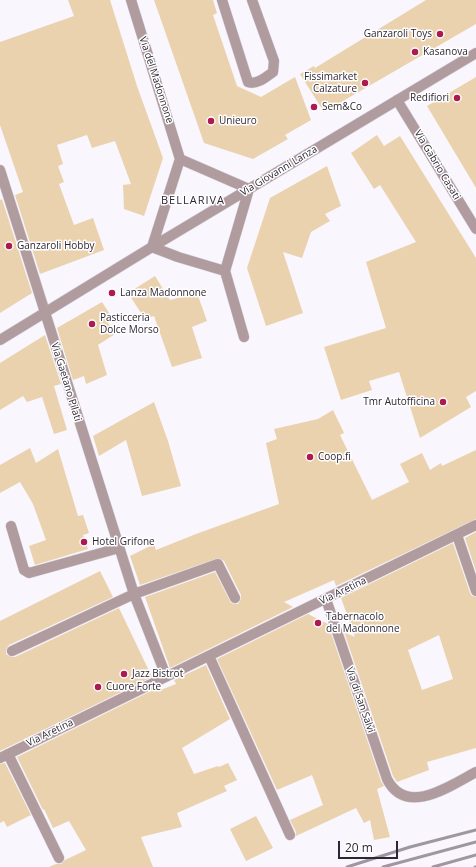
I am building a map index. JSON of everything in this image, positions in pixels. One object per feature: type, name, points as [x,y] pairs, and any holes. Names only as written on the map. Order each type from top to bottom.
[{"type":"street","name":"Via del Madonnone","points":[[131,0],[180,159]]},
{"type":"street","points":[[222,0],[248,82],[252,83],[262,80],[273,72],[274,61],[252,0]]},
{"type":"street","name":"Via Giovanni Lanza","points":[[0,340],[152,246],[476,53]]},
{"type":"street","name":"Via Gabrio Casati","points":[[398,100],[476,229]]},
{"type":"street","points":[[224,271],[178,257],[152,246],[180,159],[249,189],[224,271],[244,337]]},
{"type":"street","name":"Via Gaetano Pilati","points":[[0,170],[134,594],[166,676]]},
{"type":"street","points":[[11,526],[24,570],[30,573],[119,548]]},
{"type":"street","name":"Via Aretina","points":[[4,756],[476,526]]},
{"type":"street","points":[[457,535],[476,591]]},
{"type":"street","points":[[12,651],[134,594],[218,564],[235,598]]},
{"type":"street","name":"Via di San Salvi","points":[[326,599],[387,779],[394,790],[402,795],[420,797],[436,793],[476,772]]},
{"type":"street","points":[[209,656],[290,835]]},
{"type":"street","points":[[4,756],[59,858]]},
{"type":"building","points":[[68,0],[110,0],[137,86],[163,158],[144,216],[124,209],[123,185],[131,184],[115,141],[92,148],[87,135],[57,145],[63,164],[58,166],[64,182],[59,184],[74,225],[93,218],[104,250],[40,274],[15,195],[23,192],[0,125],[0,42],[74,16]]},
{"type":"building","points":[[154,0],[213,0],[217,13],[213,15],[237,86],[261,97],[295,77],[311,120],[285,135],[288,139],[253,159],[204,143]]},
{"type":"building","points":[[426,0],[476,0],[476,24],[324,112],[300,74],[314,66],[315,68]]},
{"type":"building","points":[[476,77],[476,188],[427,106]]},
{"type":"building","points":[[377,135],[384,146],[400,136],[476,258],[476,391],[466,397],[471,407],[420,438],[399,372],[369,381],[372,390],[341,400],[324,347],[386,328],[366,262],[416,242],[380,185],[374,189],[351,153]]},
{"type":"building","points":[[327,166],[341,206],[325,214],[330,221],[311,232],[302,258],[283,252],[303,313],[266,326],[247,268],[270,198]]},
{"type":"building","name":"Ganzaroli Hobby","points":[[2,199],[32,293],[0,313],[0,200]]},
{"type":"building","points":[[155,276],[170,300],[197,293],[207,321],[192,327],[202,358],[172,367],[154,316],[145,319],[128,293]]},
{"type":"building","points":[[102,302],[113,319],[108,323],[115,334],[98,345],[107,375],[86,384],[84,376],[73,380],[57,328]]},
{"type":"building","points":[[45,335],[61,384],[54,386],[67,430],[54,434],[42,397],[27,402],[23,396],[0,410],[0,363]]},
{"type":"building","points":[[154,402],[168,441],[181,486],[142,496],[126,440],[99,456],[93,436]]},
{"type":"building","points":[[333,410],[344,433],[340,435],[372,500],[409,482],[400,464],[422,453],[430,470],[441,463],[442,466],[476,450],[476,519],[336,586],[334,580],[284,602],[293,607],[170,668],[145,597],[215,572],[231,603],[238,604],[241,599],[241,595],[224,561],[219,558],[140,585],[130,556],[154,544],[156,550],[279,504],[266,443],[277,439],[274,429],[318,419]]},
{"type":"building","points":[[30,448],[36,463],[58,449],[78,516],[83,515],[89,533],[83,535],[88,549],[35,565],[29,546],[46,540],[33,504],[20,482],[0,493],[0,465]]},
{"type":"building","points":[[476,532],[476,571],[465,538]]},
{"type":"building","points":[[453,543],[470,593],[472,596],[476,597],[476,748],[427,762],[429,770],[397,782],[393,776],[344,632],[355,637],[341,598]],"holes":[[[439,635],[453,679],[422,690],[408,650]]]},
{"type":"building","points":[[100,571],[113,597],[9,645],[6,650],[6,654],[11,657],[15,657],[119,608],[152,677],[0,751],[0,621]]},
{"type":"building","points":[[308,614],[328,624],[381,781],[384,786],[377,789],[390,837],[374,840],[370,820],[364,823],[356,808],[296,836],[296,832],[290,820],[323,805],[312,775],[277,790],[217,659]]},
{"type":"building","points":[[206,665],[230,719],[182,748],[194,774],[228,763],[237,780],[224,786],[227,791],[177,813],[182,827],[141,837],[153,867],[49,867],[56,864],[61,864],[65,860],[86,850],[69,821],[53,828],[17,757],[157,688],[158,691],[176,684],[174,680]]},
{"type":"building","points":[[5,763],[31,815],[7,827],[4,821],[0,823],[0,764]]},
{"type":"building","points":[[256,816],[273,848],[246,861],[230,829]]},
{"type":"railway","points":[[347,867],[410,847],[476,830]]},
{"type":"railway","points":[[383,867],[476,842]]},
{"type":"railway","points":[[433,867],[476,855]]},
{"type":"place","name":"Ganzaroli Toys","points":[[440,34]]},
{"type":"place","name":"Kasanova","points":[[415,52]]},
{"type":"place","name":"Fissimarket Calzature","points":[[365,83]]},
{"type":"place","name":"Redifiori","points":[[457,98]]},
{"type":"place","name":"Sem&Co","points":[[314,107]]},
{"type":"place","name":"Unieuro","points":[[211,121]]},
{"type":"place","name":"Ganzaroli Hobby","points":[[9,246]]},
{"type":"place","name":"Lanza Madonnone","points":[[112,293]]},
{"type":"place","name":"Pasticceria Dolce Morso","points":[[92,324]]},
{"type":"place","name":"Tmr Autofficina","points":[[443,402]]},
{"type":"place","name":"Coop.fi","points":[[310,457]]},
{"type":"place","name":"Hotel Grifone","points":[[84,542]]},
{"type":"place","name":"Tabernacolo del Madonnone","points":[[318,623]]},
{"type":"place","name":"Jazz Bistrot","points":[[124,674]]},
{"type":"place","name":"Cuore Forte","points":[[98,687]]},
{"type":"district","name":"BELLARIVA","points":[[193,201]]}]
